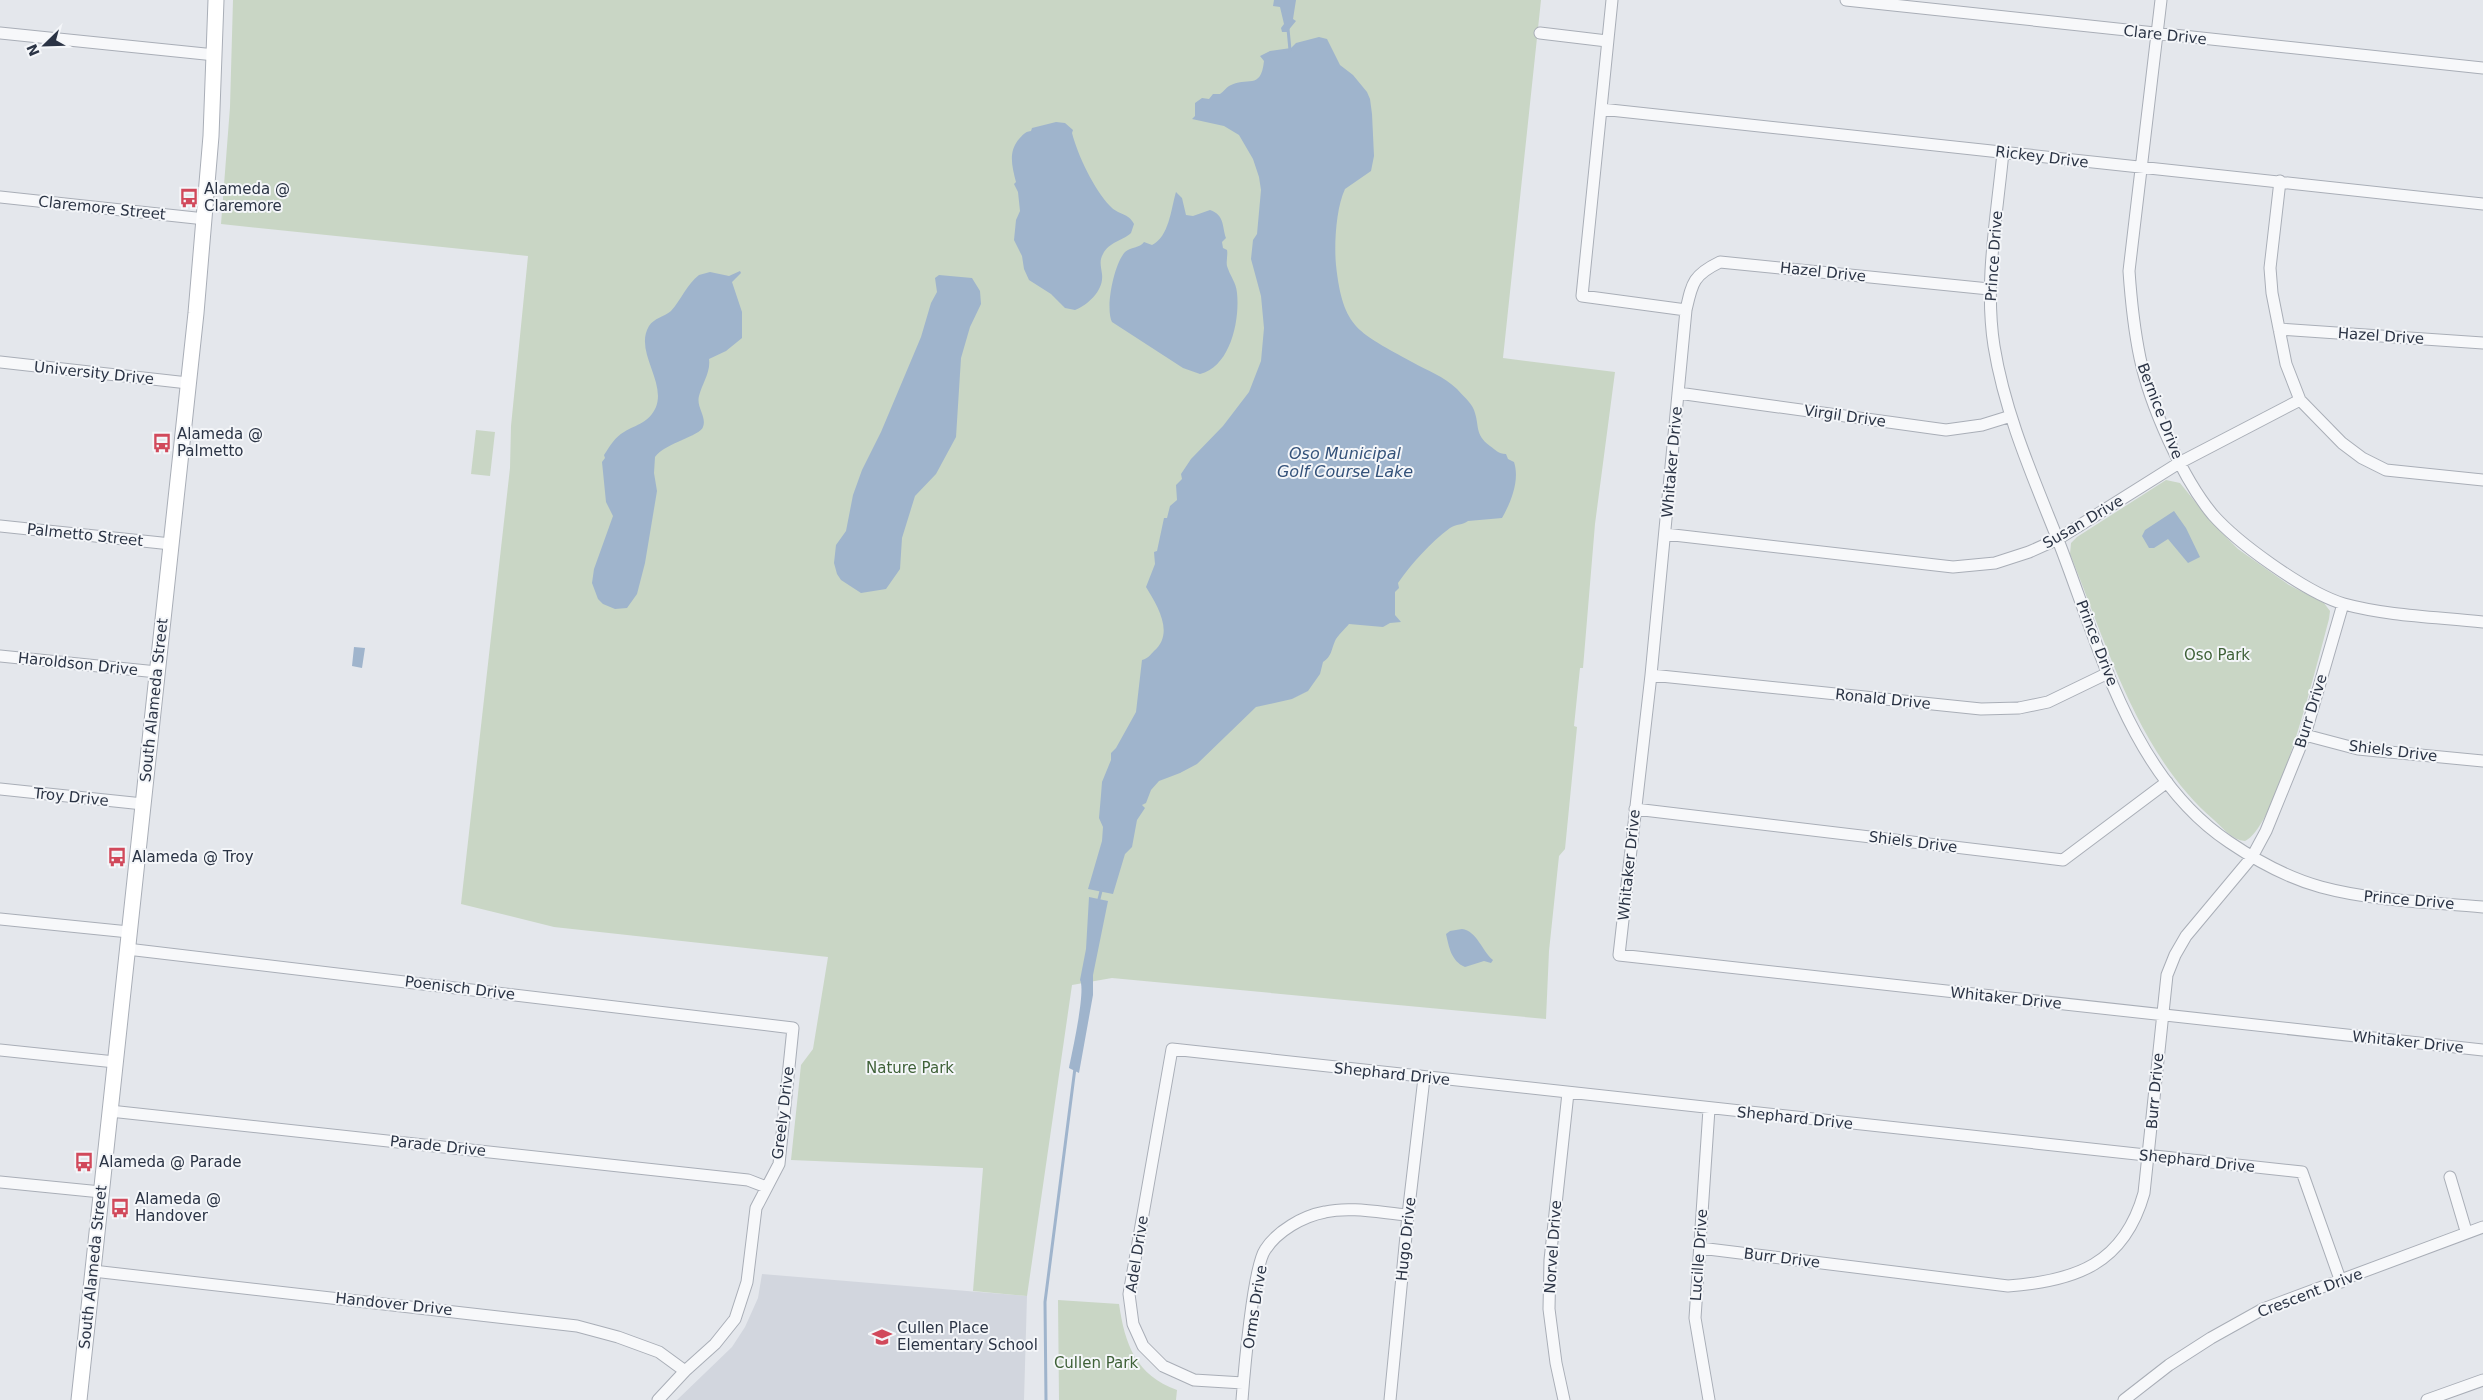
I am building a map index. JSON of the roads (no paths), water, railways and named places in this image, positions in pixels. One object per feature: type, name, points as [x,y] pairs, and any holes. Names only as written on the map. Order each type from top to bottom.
[{"type":"main road","name":"South Alameda Street","points":[[79,1400],[205,219],[215,55],[216,0]]},
{"type":"street","points":[[1612,0],[1582,296],[1686,310]]},
{"type":"street","name":"Clare Drive","points":[[1846,0],[2026,18],[2157,35],[2483,68]]},
{"type":"street","name":"Bernice Drive","points":[[2161,0],[2129,271],[2132,315],[2140,360],[2157,410],[2179,463],[2213,515],[2253,550],[2290,578],[2343,604],[2392,612],[2483,622]]},
{"type":"street","points":[[0,33],[215,55]]},
{"type":"street","points":[[1540,33],[1607,41]]},
{"type":"street","name":"Rickey Drive","points":[[1601,110],[2483,204]]},
{"type":"street","name":"Prince Drive","points":[[2003,152],[1989,289],[1994,346],[2011,416],[2028,467],[2058,539],[2108,673],[2137,736],[2168,782],[2205,823],[2252,857],[2283,874],[2318,887],[2354,895],[2483,907]]},
{"type":"street","points":[[2280,181],[2270,268],[2286,364],[2300,400],[2342,443],[2362,458],[2386,470],[2483,480]]},
{"type":"street","name":"Claremore Street","points":[[0,197],[205,219]]},
{"type":"street","name":"Hazel Drive","points":[[1686,310],[1692,284],[1704,270],[1720,262],[1989,289]]},
{"type":"street","name":"Whitaker Drive","points":[[1686,310],[1651,675],[1619,955],[2483,1050]]},
{"type":"street","name":"Hazel Drive","points":[[2279,329],[2483,343]]},
{"type":"street","name":"University Drive","points":[[0,362],[188,383]]},
{"type":"street","name":"Virgil Drive","points":[[1678,393],[1946,430],[1982,425],[2011,416]]},
{"type":"street","name":"Susan Drive","points":[[1665,534],[1953,567],[1995,563],[2029,552],[2058,539],[2179,463],[2300,400]]},
{"type":"street","name":"Palmetto Street","points":[[0,526],[171,544]]},
{"type":"street","name":"Burr Drive","points":[[1700,1248],[2008,1286],[2046,1283],[2089,1268],[2107,1256],[2118,1244],[2138,1214],[2144,1193],[2167,975],[2175,955],[2186,936],[2252,857],[2266,831],[2305,735],[2343,604]]},
{"type":"street","name":"Haroldson Drive","points":[[0,656],[157,672]]},
{"type":"street","name":"Ronald Drive","points":[[1651,675],[1980,709],[2019,708],[2048,702],[2108,673]]},
{"type":"street","name":"Shiels Drive","points":[[2305,735],[2358,749],[2483,761]]},
{"type":"street","name":"Shiels Drive","points":[[1635,809],[2063,860],[2168,782]]},
{"type":"street","name":"Troy Drive","points":[[0,789],[143,804]]},
{"type":"street","points":[[0,919],[129,932]]},
{"type":"street","name":"Poenisch Drive","points":[[127,949],[793,1028]]},
{"type":"street","name":"Greely Drive","points":[[658,1400],[685,1370],[716,1344],[735,1319],[748,1282],[756,1208],[779,1164],[793,1028]]},
{"type":"street","name":"Shephard Drive","points":[[1172,1049],[1424,1078],[2302,1172],[2341,1282]]},
{"type":"street","name":"Adel Drive","points":[[1172,1049],[1129,1294],[1133,1324],[1143,1346],[1163,1366],[1194,1380],[1243,1383]]},
{"type":"street","points":[[0,1050],[115,1062]]},
{"type":"street","name":"Hugo Drive","points":[[1390,1400],[1408,1214],[1424,1078]]},
{"type":"street","name":"Norvel Drive","points":[[1564,1400],[1556,1364],[1549,1309],[1549,1289],[1550,1260],[1568,1093]]},
{"type":"street","name":"Lucille Drive","points":[[1709,1109],[1695,1318],[1709,1400]]},
{"type":"street","name":"Parade Drive","points":[[110,1111],[748,1180],[766,1187]]},
{"type":"street","points":[[2450,1177],[2466,1231]]},
{"type":"street","points":[[0,1182],[101,1192]]},
{"type":"street","name":"Orms Drive","points":[[1242,1400],[1258,1275],[1264,1251],[1279,1235],[1301,1220],[1325,1212],[1408,1214]]},
{"type":"street","name":"Crescent Drive","points":[[2124,1400],[2176,1360],[2254,1314],[2341,1282],[2466,1231],[2483,1227]]},
{"type":"street","name":"Handover Drive","points":[[93,1271],[577,1326],[618,1337],[659,1352],[685,1370]]},
{"type":"street","points":[[2428,1400],[2483,1380]]},
{"type":"water","points":[[1274,0],[1296,0],[1293,19],[1296,21],[1287,32],[1282,32],[1281,28],[1284,24],[1280,7],[1273,6]]},
{"type":"water","name":"Oso Municipal Golf Course Lake","points":[[1319,37],[1327,39],[1340,65],[1353,75],[1367,92],[1372,114],[1374,156],[1371,171],[1345,189],[1338,216],[1335,257],[1343,303],[1357,327],[1367,335],[1446,381],[1457,389],[1471,404],[1476,416],[1479,434],[1485,442],[1501,453],[1506,454],[1508,459],[1514,462],[1516,476],[1514,491],[1502,518],[1468,521],[1452,527],[1435,540],[1415,561],[1398,583],[1399,588],[1395,592],[1395,615],[1401,622],[1390,623],[1383,627],[1349,624],[1336,639],[1330,655],[1323,662],[1320,674],[1308,691],[1292,699],[1256,707],[1197,764],[1159,781],[1151,790],[1146,803],[1142,805],[1145,808],[1137,820],[1132,847],[1125,854],[1113,894],[1088,889],[1102,841],[1103,827],[1099,818],[1102,782],[1111,760],[1111,753],[1116,748],[1136,712],[1142,660],[1154,651],[1160,644],[1163,636],[1164,628],[1159,610],[1146,587],[1155,564],[1154,552],[1157,551],[1164,518],[1167,518],[1170,506],[1177,500],[1176,485],[1182,479],[1181,474],[1191,459],[1223,426],[1249,392],[1261,361],[1264,328],[1261,296],[1251,259],[1253,240],[1257,234],[1261,190],[1259,177],[1253,159],[1239,135],[1224,126],[1192,119],[1195,116],[1195,103],[1202,98],[1209,99],[1213,94],[1220,94],[1236,83],[1256,79],[1260,76],[1264,61],[1260,56],[1270,51],[1291,48],[1296,43]]},
{"type":"water","points":[[1056,122],[1065,123],[1073,130],[1072,133],[1078,152],[1087,172],[1104,199],[1113,209],[1132,220],[1134,224],[1131,233],[1112,244],[1103,254],[1101,259],[1101,286],[1095,296],[1075,310],[1065,308],[1051,294],[1029,280],[1024,269],[1022,256],[1014,240],[1016,220],[1020,211],[1018,192],[1014,184],[1016,182],[1012,165],[1013,149],[1019,139],[1025,133],[1031,131],[1032,128]]},
{"type":"water","points":[[1176,192],[1182,198],[1186,215],[1193,216],[1210,210],[1221,218],[1226,238],[1222,242],[1223,248],[1227,250],[1227,266],[1237,293],[1238,304],[1235,329],[1226,353],[1210,370],[1200,374],[1183,368],[1112,322],[1110,315],[1112,286],[1121,258],[1127,250],[1144,242],[1152,245],[1158,241],[1166,229]]},
{"type":"water","points":[[740,271],[741,273],[732,282],[742,312],[742,338],[726,351],[709,359],[708,373],[698,400],[704,419],[703,427],[696,434],[666,448],[655,457],[654,473],[657,491],[645,563],[637,594],[627,608],[615,609],[603,604],[598,599],[592,583],[594,569],[613,516],[606,502],[602,462],[605,458],[604,455],[615,439],[650,417],[656,407],[657,387],[647,356],[645,336],[651,323],[671,311],[699,275],[710,272],[729,276]]},
{"type":"water","points":[[939,275],[972,278],[980,291],[981,304],[970,327],[961,358],[956,437],[936,474],[915,496],[902,538],[900,569],[886,589],[861,593],[841,580],[837,574],[834,563],[836,545],[846,531],[853,495],[862,470],[881,432],[921,337],[931,303],[937,292],[935,278]]},
{"type":"water","points":[[2174,511],[2186,528],[2200,557],[2188,563],[2168,539],[2154,548],[2149,548],[2142,536],[2145,530]]},
{"type":"water","points":[[354,647],[365,648],[362,668],[352,666]]},
{"type":"water","points":[[1089,897],[1108,901],[1093,975],[1093,995],[1079,1073],[1069,1068],[1080,1008],[1080,980],[1086,949]]},
{"type":"water","points":[[1462,929],[1476,937],[1493,960],[1491,963],[1484,961],[1465,967],[1457,961],[1451,953],[1446,934],[1450,931]]},
{"type":"waterway","points":[[1288,29],[1290,50]]},
{"type":"waterway","points":[[1098,903],[1102,887]]},
{"type":"waterway","points":[[1046,1400],[1045,1302],[1075,1068]]},
{"type":"place","name":"Alameda @ Claremore","points":[[189,198]]},
{"type":"place","name":"Alameda @ Palmetto","points":[[162,443]]},
{"type":"place","name":"Alameda @ Troy","points":[[117,857]]},
{"type":"place","name":"Alameda @ Parade","points":[[84,1162]]},
{"type":"place","name":"Alameda @ Handover","points":[[120,1208]]},
{"type":"place","name":"Cullen Place Elementary School","points":[[882,1337]]},
{"type":"park label","name":"Oso Park","points":[[2217,655]]},
{"type":"park label","name":"Nature Park","points":[[910,1068]]},
{"type":"park label","name":"Cullen Park","points":[[1096,1363]]}]
